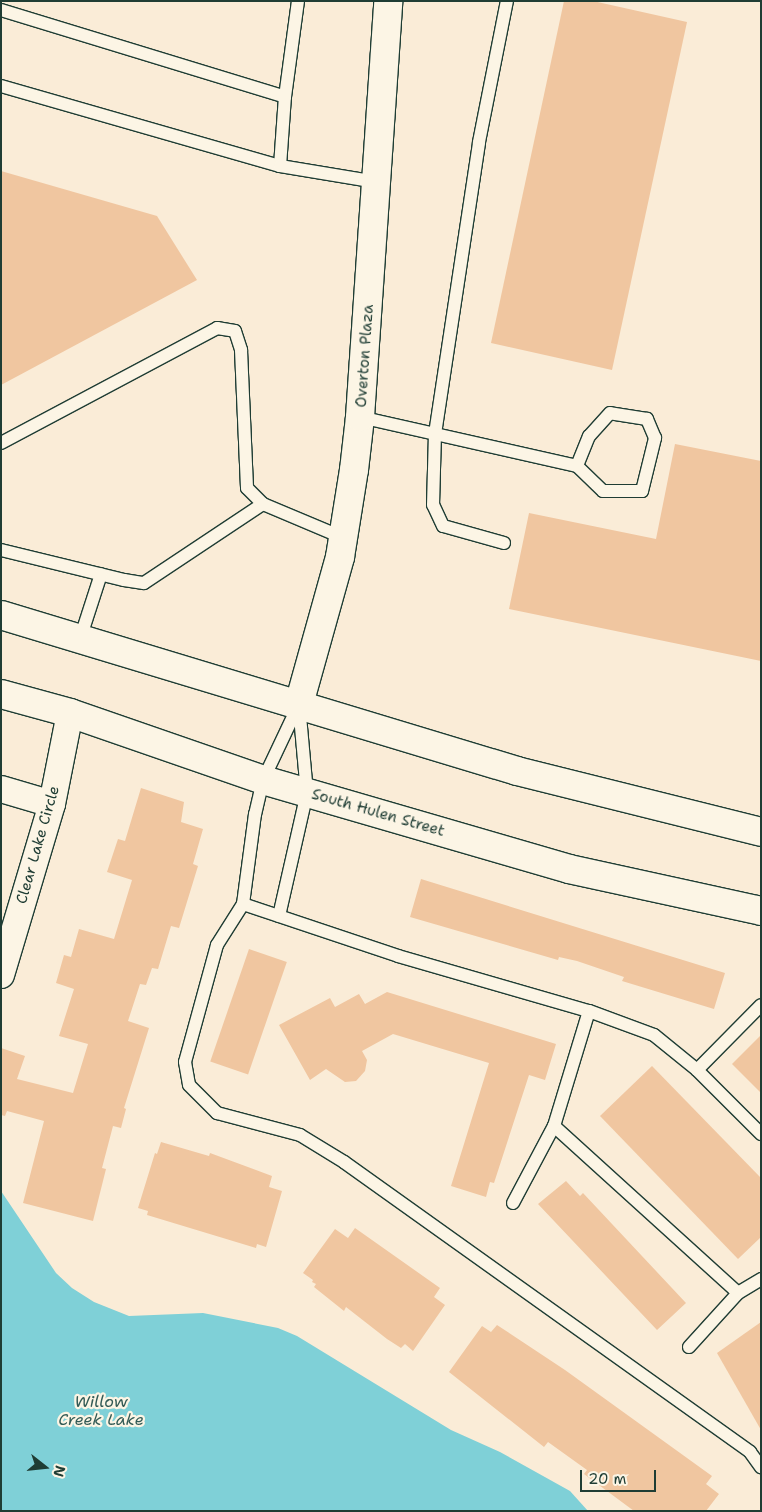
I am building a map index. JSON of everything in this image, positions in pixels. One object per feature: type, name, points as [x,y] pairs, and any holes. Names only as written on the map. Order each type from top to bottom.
[{"type":"main road","name":"Overton Plaza","points":[[299,704],[344,538],[360,417],[388,1]]},
{"type":"main road","points":[[1,615],[517,771],[761,832]]},
{"type":"main road","name":"South Hulen Street","points":[[1,694],[70,713],[263,780],[569,869],[761,911]]},
{"type":"street","name":"Clear Lake Circle","points":[[1,975],[52,804],[70,713]]},
{"type":"street","points":[[1,789],[52,804]]},
{"type":"lane","points":[[280,166],[285,97],[298,1]]},
{"type":"lane","points":[[504,543],[443,526],[433,504],[434,434],[480,142],[507,1]]},
{"type":"lane","points":[[1,10],[285,97]]},
{"type":"lane","points":[[1,86],[280,166],[377,182]]},
{"type":"lane","points":[[1,443],[217,328],[235,331],[241,350],[247,488],[263,504],[344,538]]},
{"type":"lane","points":[[360,417],[577,466],[603,491],[642,491],[656,438],[647,419],[610,413],[589,436],[577,466]]},
{"type":"lane","points":[[1,550],[101,574],[144,582],[263,504]]},
{"type":"lane","points":[[80,638],[101,574]]},
{"type":"lane","points":[[299,704],[263,780],[255,814],[244,904],[217,945],[186,1062],[189,1085],[217,1113],[300,1135],[344,1162],[756,1449],[761,1467]]},
{"type":"lane","points":[[279,916],[307,793],[299,704]]},
{"type":"lane","points":[[244,904],[398,956],[588,1011],[654,1035],[698,1070],[761,1134]]},
{"type":"lane","points":[[698,1070],[761,1005]]},
{"type":"lane","points":[[513,1203],[554,1126],[588,1011]]},
{"type":"lane","points":[[554,1126],[738,1293]]},
{"type":"lane","points":[[689,1347],[738,1293],[761,1279]]},
{"type":"water","name":"Willow Creek Lake","points":[[1,1191],[56,1273],[72,1288],[94,1302],[129,1316],[203,1313],[278,1328],[297,1336],[451,1430],[500,1452],[570,1491],[588,1511],[1,1511]]},
{"type":"building","points":[[564,1],[593,1],[687,22],[612,370],[491,343]]},
{"type":"building","points":[[1,171],[157,216],[197,280],[1,385]]},
{"type":"building","points":[[675,444],[761,461],[761,661],[509,609],[529,513],[656,539]]},
{"type":"building","points":[[141,788],[184,802],[181,822],[203,829],[193,864],[198,866],[179,928],[171,926],[158,969],[152,968],[146,985],[140,984],[128,1021],[149,1028],[124,1108],[126,1109],[121,1128],[113,1126],[102,1168],[106,1169],[93,1221],[23,1203],[44,1121],[7,1111],[5,1116],[1,1115],[1,1048],[25,1056],[17,1079],[73,1093],[88,1044],[59,1036],[74,989],[56,983],[64,955],[71,957],[79,929],[114,939],[132,880],[107,872],[118,839],[125,841]]},
{"type":"building","points":[[421,879],[725,973],[714,1009],[622,981],[624,977],[577,961],[559,957],[558,960],[410,917]]},
{"type":"building","points":[[249,949],[287,962],[248,1075],[210,1062]]},
{"type":"building","points":[[387,992],[556,1044],[545,1080],[529,1075],[494,1183],[490,1182],[486,1197],[451,1186],[489,1063],[393,1034],[362,1051],[367,1060],[365,1071],[356,1081],[345,1082],[326,1069],[310,1080],[279,1025],[330,998],[335,1007],[359,994],[365,1004]]},
{"type":"building","points":[[761,1035],[761,1093],[732,1064]]},
{"type":"building","points":[[652,1066],[761,1178],[761,1237],[738,1259],[600,1116]]},
{"type":"building","points":[[161,1142],[209,1156],[210,1153],[272,1176],[269,1187],[282,1191],[266,1247],[257,1244],[256,1248],[147,1215],[148,1211],[138,1208],[155,1153],[157,1154]]},
{"type":"building","points":[[566,1181],[580,1196],[583,1193],[686,1303],[657,1330],[538,1204]]},
{"type":"building","points":[[355,1228],[440,1288],[434,1297],[445,1305],[413,1351],[405,1344],[401,1348],[387,1339],[346,1307],[344,1311],[314,1287],[316,1284],[312,1282],[313,1280],[303,1273],[335,1229],[348,1238]]},
{"type":"building","points":[[761,1322],[761,1430],[717,1353]]},
{"type":"building","points":[[497,1325],[565,1370],[712,1476],[706,1484],[719,1494],[706,1511],[634,1511],[584,1474],[587,1470],[548,1442],[544,1447],[449,1372],[482,1326],[491,1332]]}]
